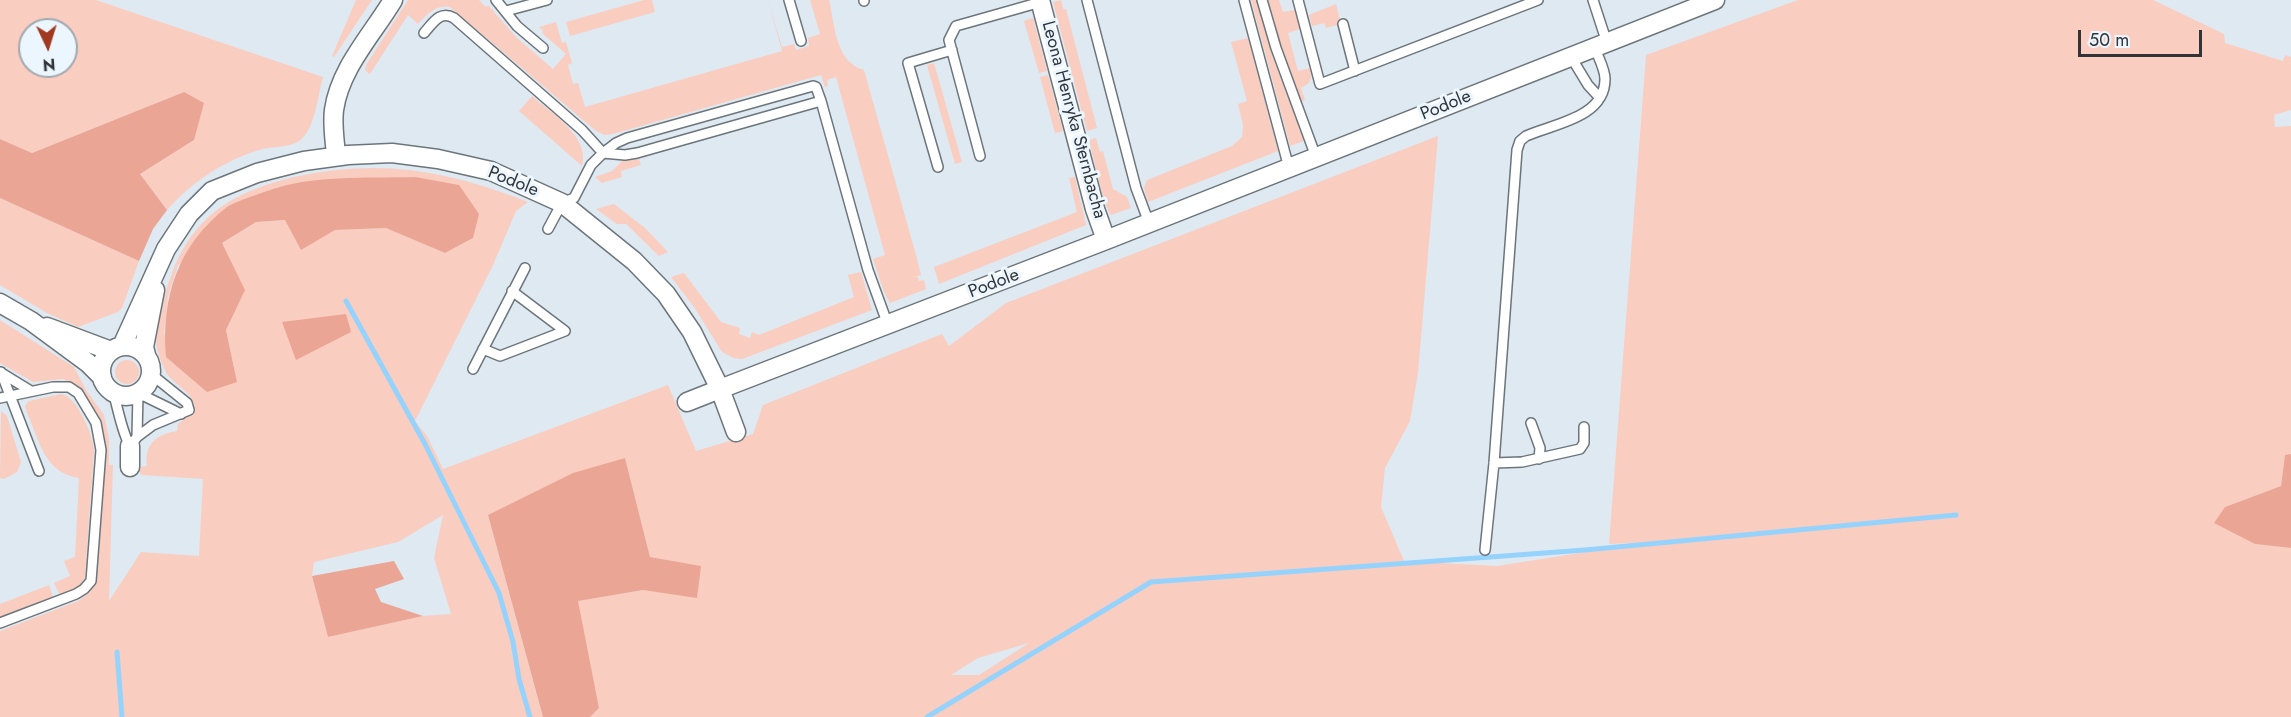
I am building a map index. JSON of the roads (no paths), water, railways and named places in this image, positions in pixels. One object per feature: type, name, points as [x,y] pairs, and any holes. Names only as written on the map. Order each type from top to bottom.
[{"type":"street","points":[[336,156],[333,117],[341,86],[356,56],[393,0]]},
{"type":"street","name":"Podole","points":[[160,261],[165,249],[189,214],[212,191],[256,173],[336,156],[392,153],[438,159],[490,171],[562,203],[634,261],[666,294],[692,332],[720,389],[1715,0]]},
{"type":"street","name":"Leona Henryka Sternbacha","points":[[1041,1],[1095,209],[1106,240]]},
{"type":"street","points":[[102,377],[103,362],[117,349],[160,261]]},
{"type":"street","points":[[146,355],[146,337],[160,261]]},
{"type":"street","points":[[0,303],[31,321],[87,363],[102,377],[112,392],[121,395],[138,393],[147,385],[151,374],[150,362],[146,355],[135,348],[117,349],[31,321]]},
{"type":"street","points":[[687,402],[720,389],[736,432]]},
{"type":"street","points":[[130,467],[134,441]]},
{"type":"lane","points":[[496,0],[517,26],[543,48]]},
{"type":"lane","points":[[506,11],[547,0]]},
{"type":"lane","points":[[789,0],[801,41]]},
{"type":"lane","points":[[1087,0],[1136,188],[1149,223]]},
{"type":"lane","points":[[1244,0],[1289,168]]},
{"type":"lane","points":[[1262,0],[1276,48],[1316,157]]},
{"type":"lane","points":[[1298,0],[1320,84],[1538,0]]},
{"type":"lane","points":[[1485,550],[1494,463],[1517,148],[1526,136],[1573,119],[1592,108],[1604,88],[1601,45],[1593,0]]},
{"type":"lane","points":[[980,156],[949,40],[956,26],[1041,1]]},
{"type":"lane","points":[[424,33],[441,15],[447,14],[454,18],[582,130],[603,153],[625,155],[637,153],[821,101]]},
{"type":"lane","points":[[1343,24],[1355,71]]},
{"type":"lane","points":[[938,167],[908,63],[951,50]]},
{"type":"lane","points":[[1571,57],[1588,85],[1599,97]]},
{"type":"lane","points":[[548,229],[562,203],[574,198],[591,165],[616,143],[627,138],[721,117],[813,86],[817,89],[821,101],[868,270],[888,325]]},
{"type":"lane","points":[[473,369],[525,268]]},
{"type":"lane","points":[[483,349],[500,356],[565,331],[512,291]]},
{"type":"lane","points":[[0,372],[32,391]]},
{"type":"lane","points":[[0,372],[5,397],[39,471]]},
{"type":"lane","points":[[134,441],[153,425],[189,410],[187,404],[151,374]]},
{"type":"lane","points":[[0,623],[76,594],[84,589],[91,580],[100,450],[96,423],[78,393],[69,387],[53,387],[5,397]]},
{"type":"lane","points":[[112,392],[122,421],[124,437],[134,441]]},
{"type":"lane","points":[[134,441],[138,393],[181,414]]},
{"type":"lane","points":[[1531,423],[1540,448],[1539,459]]},
{"type":"lane","points":[[1494,463],[1522,462],[1580,449],[1584,443],[1584,427]]},
{"type":"waterway","points":[[346,301],[425,444],[499,593],[530,717]]},
{"type":"waterway","points":[[927,717],[1151,582],[1585,550],[1956,515]]},
{"type":"waterway","points":[[117,652],[122,717]]}]
